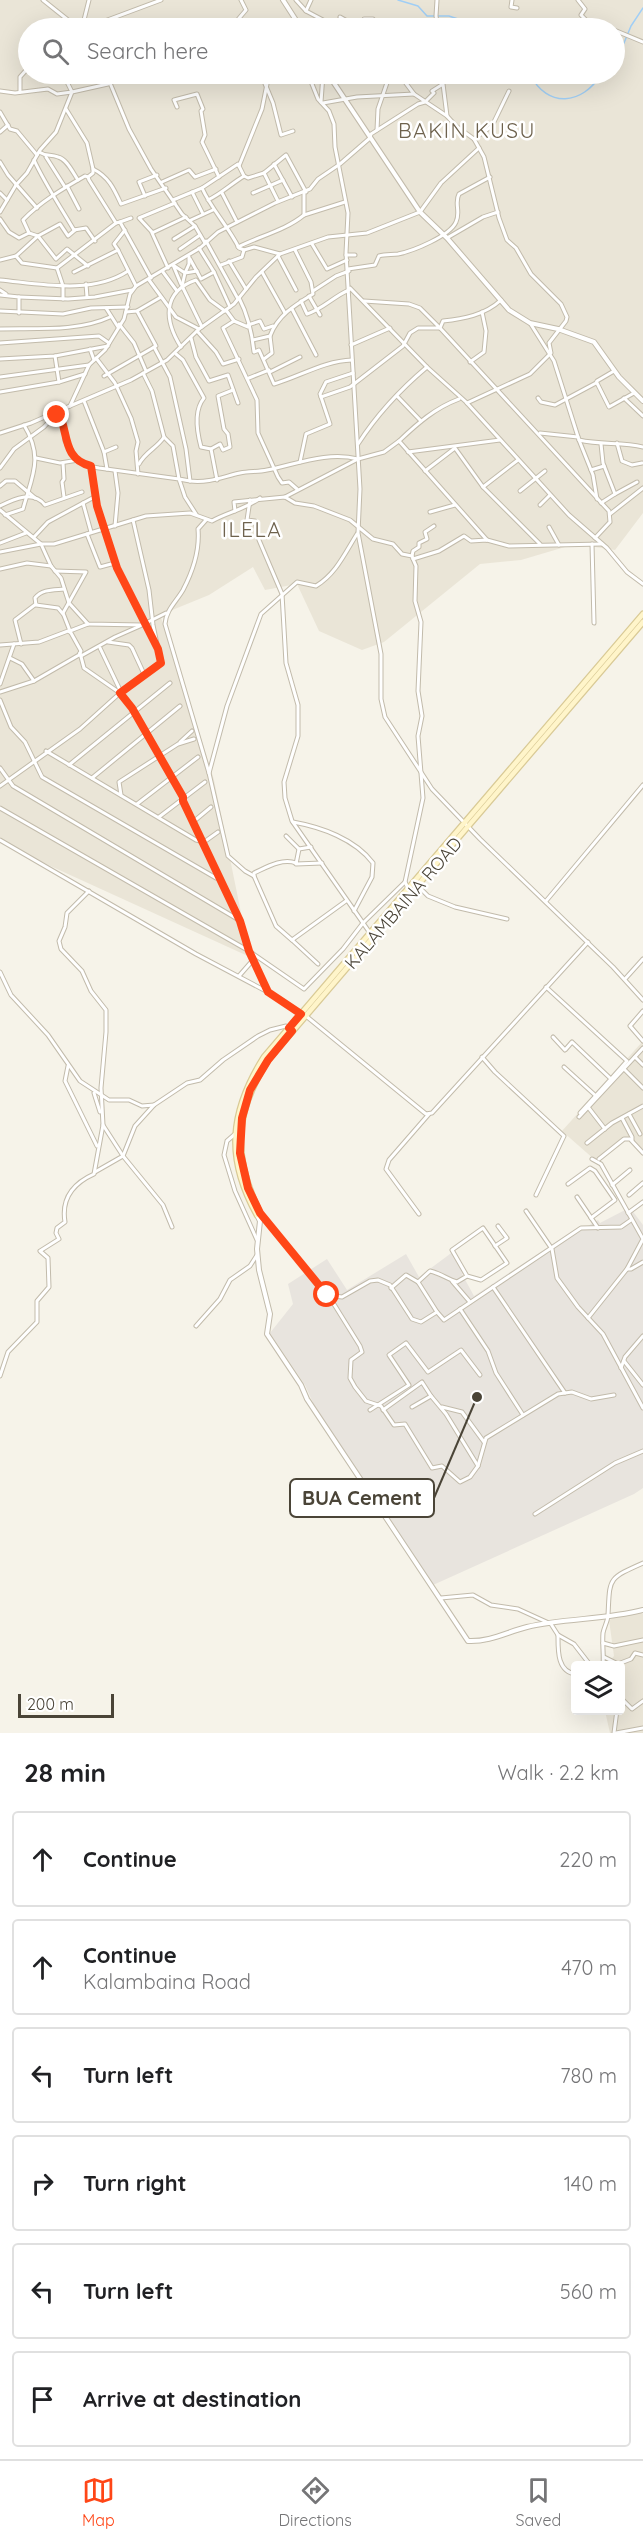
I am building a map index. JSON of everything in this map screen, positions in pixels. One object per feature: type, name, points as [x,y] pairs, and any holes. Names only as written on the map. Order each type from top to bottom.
[{"type":"main road","points":[[303,1015],[408,888],[466,824],[643,614]]},
{"type":"main road","name":"KALAMBAINA ROAD","points":[[259,1214],[248,1188],[240,1153],[242,1118],[255,1079],[303,1015],[418,886],[466,824],[643,622]]},
{"type":"main road","points":[[259,1214],[242,1180],[236,1154],[235,1134],[246,1088],[264,1057],[291,1030]]},
{"type":"street","points":[[43,0],[68,18]]},
{"type":"street","points":[[84,18],[89,0]]},
{"type":"street","points":[[110,18],[161,0]]},
{"type":"street","points":[[239,18],[246,10],[241,0]]},
{"type":"street","points":[[283,0],[295,18]]},
{"type":"street","points":[[296,0],[306,11],[318,18]]},
{"type":"street","points":[[306,11],[311,0]]},
{"type":"street","points":[[436,18],[437,0]]},
{"type":"street","points":[[512,0],[511,7],[517,8]]},
{"type":"street","points":[[578,0],[585,9],[581,15],[584,18]]},
{"type":"street","points":[[625,34],[643,42]]},
{"type":"street","points":[[20,84],[20,93]]},
{"type":"street","points":[[0,212],[38,153],[56,132],[72,92],[68,84]]},
{"type":"street","points":[[0,91],[20,93],[48,89],[57,94],[106,84]]},
{"type":"street","points":[[110,84],[129,129],[174,201],[206,242],[248,314],[248,326],[254,352],[259,350],[274,384],[317,366],[338,360],[352,360]]},
{"type":"street","points":[[313,84],[334,124],[335,147],[346,202],[348,236],[346,255],[349,270],[358,459],[358,532],[381,654],[382,709],[389,724],[421,773],[466,824],[588,942],[643,999]]},
{"type":"street","points":[[322,103],[323,84]]},
{"type":"street","points":[[334,84],[420,213],[445,237],[514,314],[530,323],[558,329],[594,342],[614,371],[643,401]]},
{"type":"street","points":[[377,130],[382,96],[386,84]]},
{"type":"street","points":[[406,84],[414,94],[447,116],[474,139],[490,177],[507,240],[516,248],[531,274],[564,311],[566,321],[549,343],[550,353],[530,374],[498,391],[467,403]]},
{"type":"street","points":[[70,406],[89,365],[109,344],[126,312],[132,290],[136,286],[188,256],[228,227],[313,187],[314,183],[326,172],[340,164],[370,138],[371,134],[418,104],[425,102],[434,93],[432,90],[443,84],[447,116]]},
{"type":"street","points":[[267,85],[281,135],[293,131]]},
{"type":"street","points":[[168,268],[152,233],[139,218],[202,188],[239,166],[262,109],[267,85]]},
{"type":"street","points":[[474,139],[492,126],[509,91]]},
{"type":"street","points":[[177,108],[174,100],[196,94],[203,109],[201,111],[205,135],[202,142],[219,177]]},
{"type":"street","points":[[322,103],[357,97],[414,94]]},
{"type":"street","points":[[29,233],[23,219],[66,186],[93,173],[87,143],[66,109]]},
{"type":"street","points":[[0,112],[10,129],[17,131],[38,153],[46,157],[59,157],[66,161],[78,180]]},
{"type":"street","points":[[0,132],[8,125]]},
{"type":"street","points":[[0,433],[84,401],[145,372],[176,354],[199,329],[238,299],[279,255],[328,237],[348,236],[386,227],[420,213],[441,183],[478,148]]},
{"type":"street","points":[[208,200],[222,193],[229,184],[244,176],[248,178],[264,173],[286,154],[305,192],[304,215]]},
{"type":"street","points":[[46,157],[79,209]]},
{"type":"street","points":[[34,160],[53,198],[74,230],[86,228],[95,240]]},
{"type":"street","points":[[0,162],[16,185],[37,208]]},
{"type":"street","points":[[274,164],[292,197]]},
{"type":"street","points":[[239,166],[244,176]]},
{"type":"street","points":[[93,169],[104,174],[121,204],[166,188]]},
{"type":"street","points":[[162,182],[189,170],[195,177],[216,169]]},
{"type":"street","points":[[264,173],[278,202]]},
{"type":"street","points":[[145,196],[139,182],[157,175]]},
{"type":"street","points":[[88,177],[125,230],[150,279],[169,308],[176,317],[199,329]]},
{"type":"street","points":[[445,237],[458,218],[457,198],[459,194],[490,177]]},
{"type":"street","points":[[253,193],[283,180]]},
{"type":"street","points":[[202,188],[213,210],[228,227],[238,247],[244,250],[254,247],[279,255],[296,290]]},
{"type":"street","points":[[192,192],[203,214]]},
{"type":"street","points":[[0,193],[7,200]]},
{"type":"street","points":[[222,193],[237,222]]},
{"type":"street","points":[[238,247],[262,234],[293,224],[304,215],[346,202]]},
{"type":"street","points":[[152,233],[213,210]]},
{"type":"street","points":[[264,358],[272,353],[270,336],[274,326],[285,313],[336,276],[349,270],[375,265],[379,256],[412,250],[498,212]]},
{"type":"street","points":[[16,256],[22,263],[57,268],[118,222],[131,218]]},
{"type":"street","points":[[0,219],[19,238],[29,233],[38,236],[56,259],[67,249],[88,266]]},
{"type":"street","points":[[0,260],[16,256],[38,236],[60,224],[68,236],[76,229]]},
{"type":"street","points":[[174,239],[195,226]]},
{"type":"street","points":[[125,230],[114,244],[136,286]]},
{"type":"street","points":[[180,249],[200,235]]},
{"type":"street","points":[[312,244],[327,269],[347,260]]},
{"type":"street","points":[[199,248],[214,272],[227,309],[234,321],[248,326],[260,321],[264,329],[274,326]]},
{"type":"street","points":[[74,272],[118,250]]},
{"type":"street","points":[[221,266],[242,257],[244,250]]},
{"type":"street","points":[[295,250],[313,291]]},
{"type":"street","points":[[346,255],[355,255]]},
{"type":"street","points":[[188,256],[201,279],[214,272]]},
{"type":"street","points":[[182,286],[189,264],[188,256]]},
{"type":"street","points":[[229,261],[246,289]]},
{"type":"street","points":[[173,265],[185,273],[197,271]]},
{"type":"street","points":[[173,265],[199,329],[223,364],[239,359]]},
{"type":"street","points":[[57,268],[63,285],[63,300]]},
{"type":"street","points":[[0,280],[63,285],[86,284],[112,280],[128,271]]},
{"type":"street","points":[[163,272],[177,291]]},
{"type":"street","points":[[262,272],[285,313]]},
{"type":"street","points":[[230,283],[240,277]]},
{"type":"street","points":[[181,347],[172,332],[169,308],[182,286],[196,280],[210,300],[227,309]]},
{"type":"street","points":[[86,284],[87,297]]},
{"type":"street","points":[[349,289],[459,399],[467,403],[569,515],[596,538],[627,572],[643,584]]},
{"type":"street","points":[[301,301],[307,314],[318,310],[349,289]]},
{"type":"street","points":[[0,290],[8,295]]},
{"type":"street","points":[[0,295],[63,300],[132,290]]},
{"type":"street","points":[[309,296],[320,315]]},
{"type":"street","points":[[19,297],[20,313]]},
{"type":"street","points":[[126,312],[136,311],[161,297]]},
{"type":"street","points":[[440,328],[443,321],[465,319],[490,309],[501,300]]},
{"type":"street","points":[[364,302],[409,304],[420,308],[440,328],[610,514],[610,522],[596,538]]},
{"type":"street","points":[[0,311],[63,314],[128,307]]},
{"type":"street","points":[[106,308],[110,317],[134,343],[140,355],[164,437],[173,446],[179,480],[185,497],[196,515]]},
{"type":"street","points":[[291,309],[316,355]]},
{"type":"street","points":[[136,311],[145,322],[175,394],[190,481]]},
{"type":"street","points":[[470,362],[484,352],[486,331],[482,311]]},
{"type":"street","points":[[0,329],[68,326],[92,323],[110,317]]},
{"type":"street","points":[[234,321],[224,328],[249,378],[257,400],[258,433],[282,483],[289,482],[297,489]]},
{"type":"street","points":[[530,323],[550,353],[591,470],[597,499]]},
{"type":"street","points":[[351,345],[390,328]]},
{"type":"street","points":[[321,397],[354,385],[403,346],[403,342],[410,333],[418,328],[440,328]]},
{"type":"street","points":[[0,343],[99,336],[109,344]]},
{"type":"street","points":[[252,341],[270,336]]},
{"type":"street","points":[[191,338],[196,357],[209,381],[228,375],[238,403]]},
{"type":"street","points":[[0,359],[55,356],[109,344]]},
{"type":"street","points":[[104,376],[154,347]]},
{"type":"street","points":[[90,349],[95,359],[109,373],[131,418],[138,442],[135,451],[139,466]]},
{"type":"street","points":[[176,354],[183,360],[204,398],[198,405],[197,433],[201,447],[211,449],[220,444],[223,450],[230,447],[218,396],[233,390]]},
{"type":"street","points":[[55,356],[59,382]]},
{"type":"street","points":[[249,378],[300,357]]},
{"type":"street","points":[[0,376],[89,365]]},
{"type":"street","points":[[357,446],[367,429],[402,388],[427,367]]},
{"type":"street","points":[[538,398],[541,402],[555,405],[614,371]]},
{"type":"street","points":[[300,462],[306,434],[330,424],[320,394],[326,382],[353,372]]},
{"type":"street","points":[[0,392],[59,382],[85,374]]},
{"type":"street","points":[[597,382],[609,407],[634,393]]},
{"type":"street","points":[[396,396],[421,421]]},
{"type":"street","points":[[624,398],[643,416]]},
{"type":"street","points":[[0,552],[41,544],[54,544],[151,515],[180,513],[196,515],[212,521],[260,498],[285,497],[358,459],[384,452],[443,405],[459,399]]},
{"type":"street","points":[[84,401],[104,452],[107,470]]},
{"type":"street","points":[[0,468],[14,449],[31,438],[58,412]]},
{"type":"street","points":[[58,412],[63,419],[65,441],[78,460],[107,470],[205,483],[240,473],[343,455],[358,459]]},
{"type":"street","points":[[5,515],[23,509],[34,479],[36,458],[31,438],[24,425]]},
{"type":"street","points":[[538,433],[602,444],[617,443],[643,447]]},
{"type":"street","points":[[138,474],[142,458],[157,448],[164,437]]},
{"type":"street","points":[[408,452],[456,448],[500,440]]},
{"type":"street","points":[[399,441],[487,540]]},
{"type":"street","points":[[617,443],[622,461],[632,465],[642,463]]},
{"type":"street","points":[[602,444],[604,466],[615,494]]},
{"type":"street","points":[[104,452],[116,447]]},
{"type":"street","points":[[425,471],[456,448]]},
{"type":"street","points":[[456,448],[483,487],[541,545]]},
{"type":"street","points":[[211,449],[217,480]]},
{"type":"street","points":[[36,458],[51,463],[78,460]]},
{"type":"street","points":[[483,487],[518,460]]},
{"type":"street","points":[[63,463],[64,497]]},
{"type":"street","points":[[91,466],[96,496],[116,562],[143,624],[158,649]]},
{"type":"street","points":[[591,470],[604,466]]},
{"type":"street","points":[[115,471],[118,493],[115,526]]},
{"type":"street","points":[[520,491],[545,471]]},
{"type":"street","points":[[0,486],[6,481],[15,481],[45,505],[82,492]]},
{"type":"street","points":[[601,503],[637,482]]},
{"type":"street","points":[[610,514],[643,488]]},
{"type":"street","points":[[540,505],[550,495]]},
{"type":"street","points":[[37,500],[20,496],[0,508],[5,515],[41,544],[51,566],[61,578],[69,601],[88,624]]},
{"type":"street","points":[[34,537],[48,522],[96,496]]},
{"type":"street","points":[[285,497],[295,503],[325,510],[358,526],[373,539],[393,544],[402,554],[413,558],[439,551],[464,536],[471,541],[487,540],[508,546],[602,544]]},
{"type":"street","points":[[235,511],[234,502],[250,502]]},
{"type":"street","points":[[250,502],[247,520],[256,522],[260,540],[282,594],[286,663],[298,705],[298,736],[284,782],[285,798],[293,822],[370,933]]},
{"type":"street","points":[[83,503],[89,533],[100,567],[116,562]]},
{"type":"street","points":[[430,512],[455,505]]},
{"type":"street","points":[[0,786],[46,751],[80,729],[121,692],[161,663],[149,590],[133,520]]},
{"type":"street","points":[[206,520],[198,529],[199,542],[196,558],[187,579],[167,613],[165,624],[209,773],[228,856],[254,876],[276,926],[318,964]]},
{"type":"street","points":[[0,808],[249,951],[304,989],[343,949],[363,923],[405,882],[422,807],[418,736],[422,716],[418,691],[421,622],[415,601],[416,566],[413,551],[419,547],[419,543],[427,539],[425,532],[434,526]]},
{"type":"street","points":[[549,527],[559,545]]},
{"type":"street","points":[[209,773],[227,706],[261,614],[297,582],[316,586],[325,580],[343,558],[358,532]]},
{"type":"street","points":[[0,543],[28,533]]},
{"type":"street","points":[[591,544],[594,623]]},
{"type":"street","points":[[0,569],[27,563],[51,566]]},
{"type":"street","points":[[54,571],[86,572],[63,614]]},
{"type":"street","points":[[36,604],[35,598],[39,594],[64,589]]},
{"type":"street","points":[[21,644],[15,620],[36,604],[58,608],[63,614],[81,655],[84,668],[121,692]]},
{"type":"street","points":[[0,692],[34,681],[167,613]]},
{"type":"street","points":[[0,645],[39,642],[88,624],[143,624]]},
{"type":"street","points":[[108,642],[129,645],[144,674]]},
{"type":"street","points":[[0,684],[14,644]]},
{"type":"street","points":[[100,647],[121,692],[183,797],[240,921],[249,951],[268,992]]},
{"type":"street","points":[[10,658],[21,664],[34,681]]},
{"type":"street","points":[[69,765],[170,683]]},
{"type":"street","points":[[0,700],[11,727],[25,742],[42,777],[216,878],[220,877]]},
{"type":"street","points":[[92,778],[180,706]]},
{"type":"street","points":[[121,795],[119,782],[178,744],[192,731]]},
{"type":"street","points":[[178,744],[194,739]]},
{"type":"street","points":[[46,751],[196,840],[204,842],[218,832]]},
{"type":"street","points":[[136,804],[198,757]]},
{"type":"street","points":[[0,768],[7,781],[240,921]]},
{"type":"street","points":[[159,817],[205,782]]},
{"type":"street","points":[[546,901],[643,785]]},
{"type":"street","points":[[193,822],[212,807]]},
{"type":"street","points":[[293,822],[334,834],[366,853],[373,863],[372,877],[354,911]]},
{"type":"street","points":[[286,836],[299,849]]},
{"type":"street","points":[[0,840],[196,954],[268,992],[303,1015],[429,1114]]},
{"type":"street","points":[[299,849],[311,847]]},
{"type":"street","points":[[296,863],[299,849]]},
{"type":"street","points":[[254,876],[254,873],[274,864],[290,861],[305,865],[322,863]]},
{"type":"street","points":[[405,882],[408,888]]},
{"type":"street","points":[[418,886],[428,896],[455,907],[507,919]]},
{"type":"street","points":[[89,891],[67,914],[59,941],[61,949],[82,971],[91,991],[106,1010],[101,1096],[103,1125],[95,1172]]},
{"type":"street","points":[[292,940],[346,901]]},
{"type":"street","points":[[418,1214],[386,1169],[389,1160],[588,942]]},
{"type":"street","points":[[625,979],[643,959]]},
{"type":"street","points":[[239,976],[253,960]]},
{"type":"street","points":[[0,972],[11,995],[48,1035],[80,1081],[93,1092],[109,1100],[129,1100],[142,1106],[154,1105]]},
{"type":"street","points":[[546,987],[627,1061],[580,1115],[643,1048]]},
{"type":"street","points":[[643,1011],[630,1026],[643,1039]]},
{"type":"street","points":[[0,1376],[8,1352],[37,1322],[37,1301],[49,1287],[48,1258],[40,1251],[59,1239],[56,1233],[57,1228],[65,1222],[64,1213],[69,1191],[95,1172],[123,1156],[135,1126],[154,1105],[187,1083],[200,1080],[223,1060],[258,1036],[286,1026],[291,1030]]},
{"type":"street","points":[[553,1037],[565,1050],[572,1042],[611,1078]]},
{"type":"street","points":[[482,1057],[564,1136],[536,1195]]},
{"type":"street","points":[[635,1057],[643,1065]]},
{"type":"street","points":[[68,1066],[65,1081],[98,1148]]},
{"type":"street","points":[[564,1067],[596,1096]]},
{"type":"street","points":[[624,1069],[643,1088]]},
{"type":"street","points":[[93,1092],[102,1116]]},
{"type":"street","points":[[587,1143],[643,1106]]},
{"type":"street","points":[[588,1107],[605,1129]]},
{"type":"street","points":[[629,1114],[640,1134]]},
{"type":"street","points":[[622,1118],[632,1140],[643,1153]]},
{"type":"street","points":[[103,1125],[123,1156],[163,1205],[172,1227]]},
{"type":"street","points":[[235,1134],[227,1141],[225,1155],[235,1191],[256,1234],[258,1245]]},
{"type":"street","points":[[598,1159],[624,1139],[632,1140]]},
{"type":"street","points":[[588,1318],[627,1269],[643,1238],[601,1164],[592,1159]]},
{"type":"street","points":[[568,1184],[590,1168],[596,1171],[615,1200],[591,1218]]},
{"type":"street","points":[[612,1185],[630,1170]]},
{"type":"street","points":[[629,1195],[643,1183]]},
{"type":"street","points":[[577,1197],[598,1228]]},
{"type":"street","points":[[627,1213],[643,1202]]},
{"type":"street","points":[[526,1211],[551,1248],[557,1278],[603,1334],[643,1408]]},
{"type":"street","points":[[259,1214],[259,1270],[270,1314],[267,1334],[301,1385],[307,1399],[468,1641],[489,1640],[528,1627],[609,1617],[643,1610]]},
{"type":"street","points":[[259,1214],[327,1295],[362,1350],[351,1360],[350,1378],[366,1401],[378,1405],[394,1425],[405,1424],[432,1468],[442,1466],[460,1482],[470,1477],[478,1466],[486,1438],[558,1394],[572,1392],[591,1399],[614,1395]]},
{"type":"street","points":[[391,1288],[406,1275],[418,1282],[444,1320],[581,1228],[621,1227],[632,1220]]},
{"type":"street","points":[[495,1246],[507,1238],[498,1226]]},
{"type":"street","points":[[483,1228],[507,1263],[481,1280],[467,1276],[452,1250],[483,1228]]},
{"type":"street","points":[[196,1326],[220,1299],[230,1280],[250,1266],[258,1254]]},
{"type":"street","points":[[627,1269],[643,1262]]},
{"type":"street","points":[[418,1282],[430,1271],[438,1272],[450,1280],[470,1302]]},
{"type":"street","points":[[450,1280],[457,1282],[467,1276]]},
{"type":"street","points":[[327,1295],[342,1297],[370,1281],[378,1280],[391,1288],[412,1319],[421,1322],[437,1311]]},
{"type":"street","points":[[493,1287],[565,1393]]},
{"type":"street","points":[[460,1309],[489,1351],[496,1373],[523,1415]]},
{"type":"street","points":[[621,1368],[643,1336]]},
{"type":"street","points":[[370,1410],[409,1385],[389,1355],[406,1343],[428,1372],[461,1350],[480,1375]]},
{"type":"street","points":[[624,1361],[643,1385]]},
{"type":"street","points":[[383,1410],[422,1383],[478,1466]]},
{"type":"street","points":[[412,1407],[432,1396]]},
{"type":"street","points":[[440,1407],[462,1412],[484,1442]]},
{"type":"street","points":[[535,1514],[615,1463],[643,1451]]},
{"type":"street","points":[[604,1661],[603,1631],[609,1617],[607,1601],[609,1586],[617,1576],[643,1563]]},
{"type":"street","points":[[441,1598],[473,1595],[491,1605],[518,1608],[551,1624],[558,1635],[574,1644],[588,1661]]},
{"type":"street","points":[[558,1635],[558,1655],[563,1668],[571,1674]]},
{"type":"street","points":[[603,1643],[614,1646],[643,1640]]},
{"type":"street","points":[[604,1657],[618,1664],[631,1659],[634,1653],[633,1642]]},
{"type":"street","points":[[634,1653],[643,1655]]},
{"type":"street","points":[[625,1701],[632,1709],[643,1701]]},
{"type":"street","points":[[617,1715],[615,1733],[643,1728]]},
{"type":"shaded area","points":[[0,0],[643,0],[643,513],[615,550],[575,544],[521,560],[480,564],[384,642],[362,650],[319,631],[297,584],[265,590],[253,567],[209,595],[160,615],[179,667],[214,780],[250,957],[0,843]]},
{"type":"shaded area","points":[[643,1041],[643,1153],[628,1137],[595,1160],[562,1131]]},
{"type":"shaded area","points":[[631,1209],[643,1225],[643,1488],[433,1585],[314,1405],[305,1385],[270,1333],[293,1304],[288,1284],[327,1259],[347,1290],[406,1254],[419,1277],[454,1251],[464,1273],[462,1274],[474,1296],[580,1226],[583,1229],[598,1220],[600,1223]]},
{"type":"shaded area","points":[[635,1609],[643,1614],[643,1733],[610,1733],[606,1715],[625,1715],[625,1661],[610,1661],[614,1656],[609,1620]]},
{"type":"waterway","points":[[398,0],[418,6],[427,16],[455,18]]},
{"type":"waterway","points":[[625,40],[643,8]]},
{"type":"waterway","points":[[536,84],[555,98],[565,99],[585,92],[593,84]]},
{"type":"place","name":"BUA Cement","points":[[477,1397]]},
{"type":"district","name":"BAKIN KUSU","points":[[467,130]]},
{"type":"district","name":"ILELA","points":[[252,529]]},
{"type":"route","points":[[57,415],[58,412],[63,419],[65,441],[70,449],[78,460],[91,466],[97,506],[117,568],[158,649],[161,663],[120,693],[132,708],[183,797],[240,921],[249,951],[268,992],[301,1014],[289,1028],[292,1031],[268,1060],[250,1090],[239,1135],[240,1153],[248,1188],[260,1213],[327,1295]]}]
